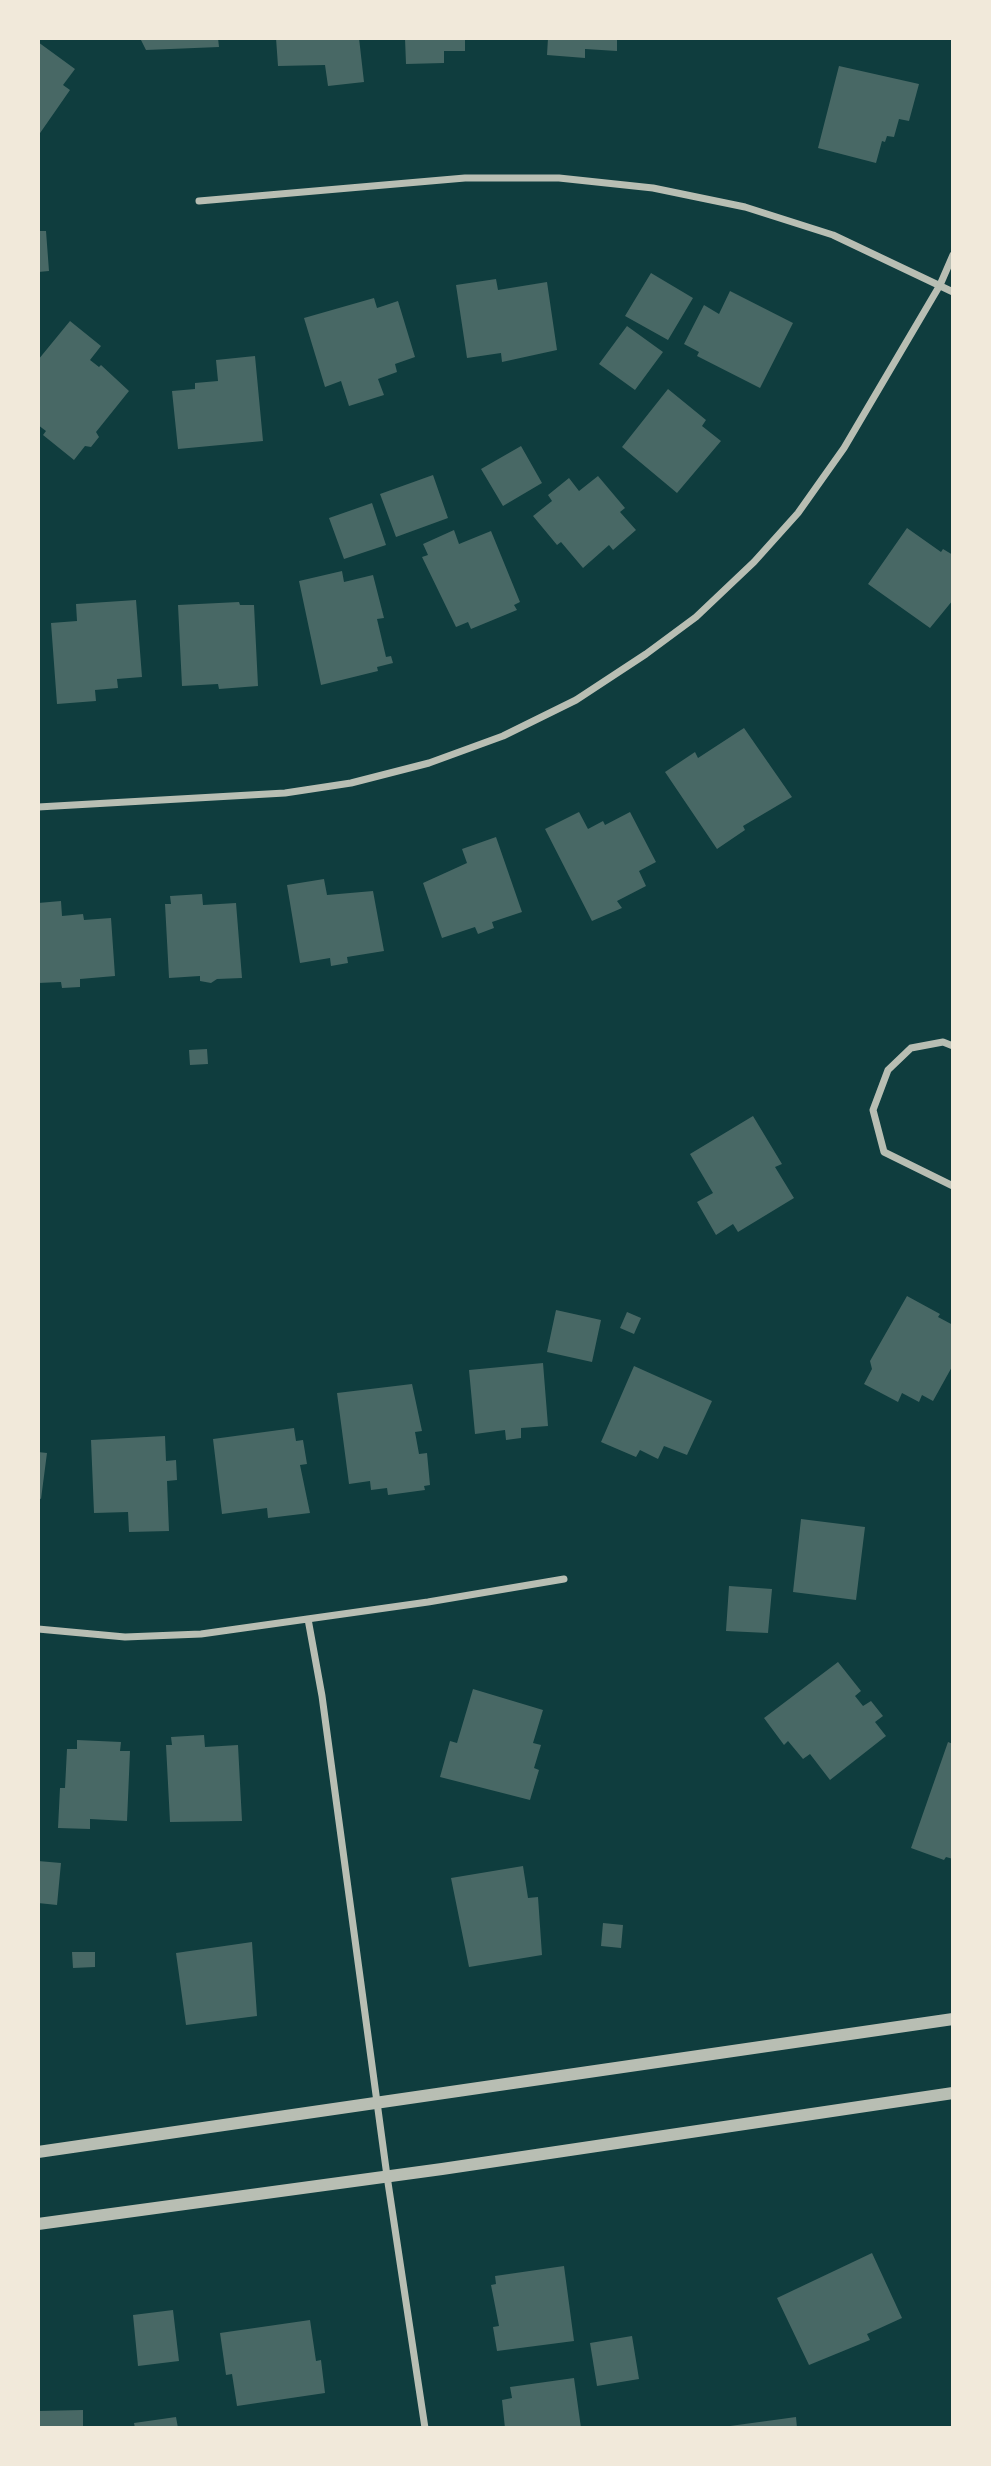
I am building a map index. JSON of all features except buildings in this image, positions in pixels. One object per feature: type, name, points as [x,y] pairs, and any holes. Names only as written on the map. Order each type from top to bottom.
[{"type":"street","points":[[199,201],[465,178],[559,178],[653,188],[745,207],[833,235],[953,292]]},
{"type":"street","points":[[38,807],[285,793],[351,783],[429,763],[478,745],[576,700],[696,617],[754,562],[780,532],[844,448],[940,285],[953,255]]},
{"type":"street","points":[[953,1046],[943,1042],[911,1048],[888,1070],[873,1110],[884,1152],[953,1186]]},
{"type":"street","points":[[38,1629],[125,1637],[201,1634],[564,1579]]},
{"type":"street","points":[[308,1619],[322,1696],[387,2176],[425,2427]]},
{"type":"street","points":[[38,2152],[953,2019]]},
{"type":"street","points":[[38,2224],[953,2093]]}]
